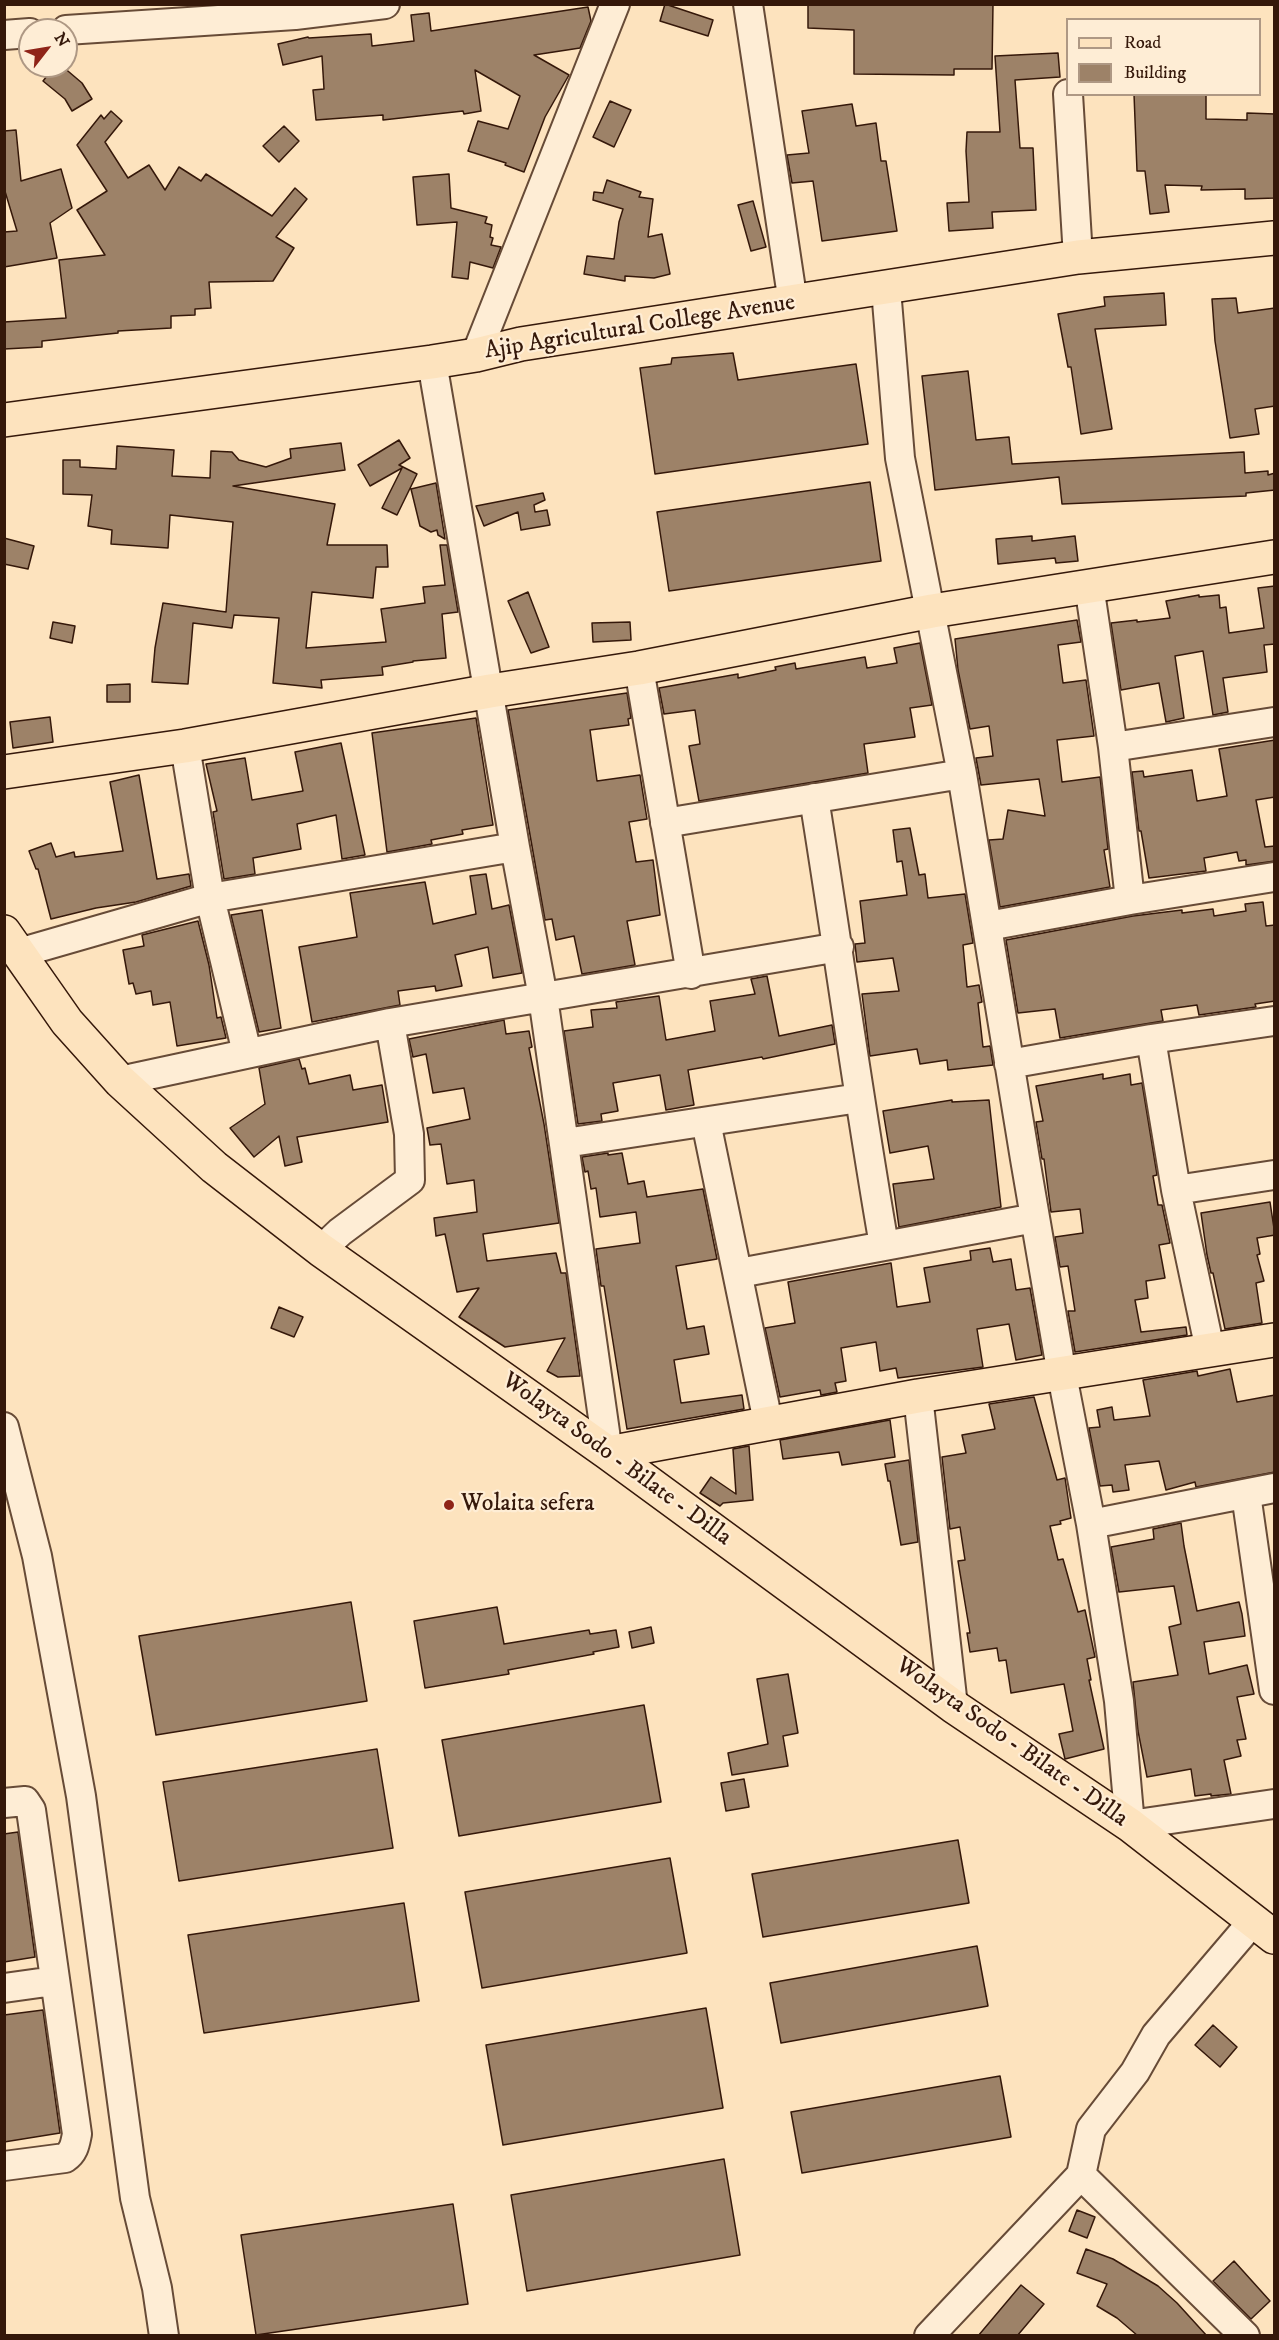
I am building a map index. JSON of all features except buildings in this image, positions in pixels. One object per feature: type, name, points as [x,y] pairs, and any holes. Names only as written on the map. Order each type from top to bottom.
[{"type":"main road","name":"Ajip Agricultural College Avenue","points":[[4,420],[432,362],[522,344],[886,289],[1078,257],[1275,238]]},
{"type":"main road","points":[[4,772],[185,746],[490,691],[639,668],[932,611],[1275,557]]},
{"type":"main road","name":"Wolayta Sodo - Bilate - Dilla","points":[[12,942],[67,1022],[120,1081],[214,1167],[321,1251],[608,1453],[953,1706],[1130,1824],[1264,1929]]},
{"type":"main road","points":[[608,1453],[918,1396],[1275,1340]]},
{"type":"street","points":[[78,28],[146,15],[295,10],[385,4]]},
{"type":"street","points":[[476,355],[615,4]]},
{"type":"street","points":[[748,4],[793,303]]},
{"type":"street","points":[[1068,96],[1078,257]]},
{"type":"street","points":[[886,289],[900,458],[932,611],[962,774],[1062,1375],[1091,1524],[1119,1701],[1130,1824],[1275,1804]]},
{"type":"street","points":[[432,362],[543,997],[608,1453]]},
{"type":"street","points":[[1089,585],[1113,747],[1130,900]]},
{"type":"street","points":[[639,668],[691,974]]},
{"type":"street","points":[[1113,747],[1275,722]]},
{"type":"street","points":[[185,746],[210,898],[247,1053]]},
{"type":"street","points":[[665,823],[962,774]]},
{"type":"street","points":[[814,798],[859,1098],[884,1245]]},
{"type":"street","points":[[12,942],[210,898],[515,847]]},
{"type":"street","points":[[988,926],[1275,877]]},
{"type":"street","points":[[120,1081],[390,1023],[691,974],[838,947]]},
{"type":"street","points":[[1010,1064],[1151,1039],[1275,1021]]},
{"type":"street","points":[[321,1251],[340,1232],[410,1180],[409,1134],[390,1023]]},
{"type":"street","points":[[1151,1039],[1176,1190],[1210,1350]]},
{"type":"street","points":[[565,1143],[859,1098]]},
{"type":"street","points":[[706,1122],[768,1422]]},
{"type":"street","points":[[1176,1190],[1275,1175]]},
{"type":"street","points":[[739,1273],[1035,1218]]},
{"type":"street","points":[[918,1396],[953,1706]]},
{"type":"street","points":[[4,1427],[37,1556],[81,1796],[135,2198],[157,2288],[164,2336]]},
{"type":"street","points":[[1091,1524],[1275,1488]]},
{"type":"street","points":[[1246,1494],[1272,1651],[1275,1690]]},
{"type":"street","points":[[4,1803],[25,1801],[31,1810],[77,2134],[71,2154],[64,2158],[4,2166]]},
{"type":"street","points":[[929,2336],[1081,2175],[1091,2129],[1136,2072],[1156,2035],[1264,1929]]},
{"type":"street","points":[[4,1988],[54,1981]]},
{"type":"street","points":[[1081,2175],[1245,2336]]},
{"type":"place","name":"Wolaita sefera","points":[[449,1505]]}]
